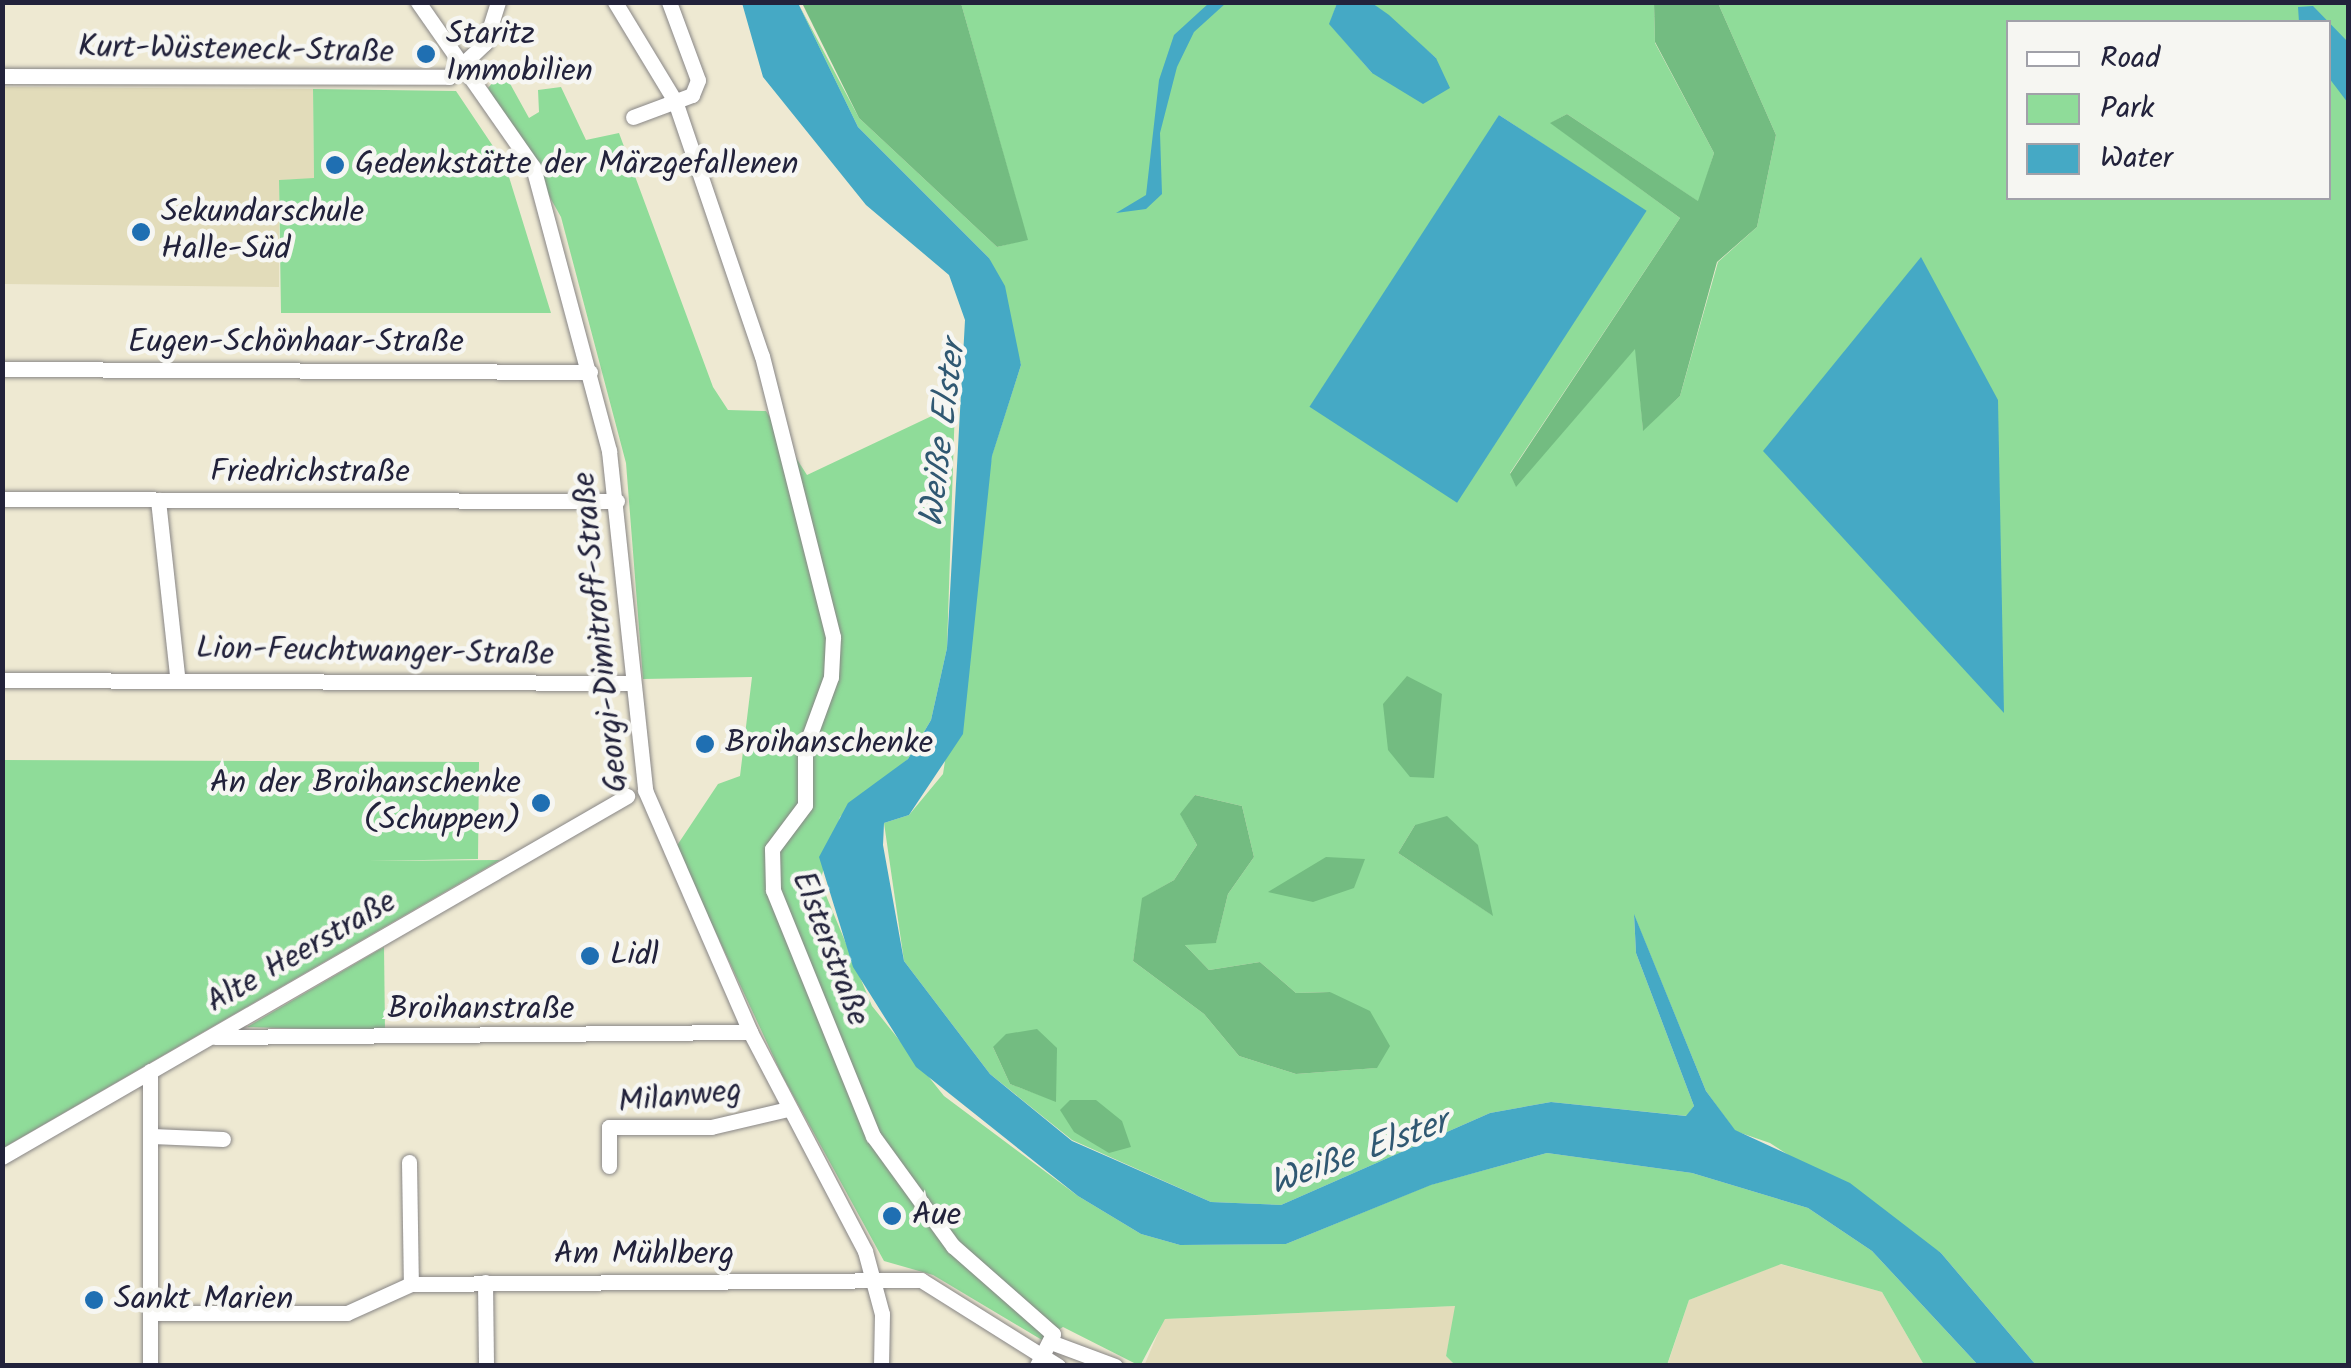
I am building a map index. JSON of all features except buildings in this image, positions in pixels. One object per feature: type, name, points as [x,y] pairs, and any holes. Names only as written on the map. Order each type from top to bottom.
[{"type":"street","name":"Georgi-Dimitroff-Straße","points":[[418,2],[533,168],[590,372],[618,501],[633,683],[657,828],[750,1032],[876,1283]]},
{"type":"street","points":[[464,65],[492,32],[498,2]]},
{"type":"street","name":"Elsterstraße","points":[[615,2],[675,101],[762,356],[834,636],[830,678],[808,731],[805,806],[772,848],[773,890],[893,1172],[953,1246],[1027,1302],[1049,1358]]},
{"type":"street","points":[[633,117],[675,101],[698,80],[669,2]]},
{"type":"street","name":"Kurt-Wüsteneck-Straße","points":[[2,76],[380,81],[448,77],[464,65]]},
{"type":"street","name":"Eugen-Schönhaar-Straße","points":[[2,369],[590,372]]},
{"type":"street","name":"Friedrichstraße","points":[[2,500],[618,501]]},
{"type":"street","points":[[158,500],[177,676]]},
{"type":"street","name":"Lion-Feuchtwanger-Straße","points":[[2,680],[177,676],[633,683]]},
{"type":"street","name":"Alte Heerstraße","points":[[2,1157],[628,796]]},
{"type":"street","name":"Broihanstraße","points":[[211,1037],[750,1032]]},
{"type":"street","points":[[150,1071],[150,1366]]},
{"type":"street","name":"Milanweg","points":[[609,1166],[609,1127],[711,1127],[788,1109]]},
{"type":"street","points":[[152,1136],[224,1140]]},
{"type":"street","points":[[409,1162],[410,1284]]},
{"type":"street","points":[[881,1366],[876,1283],[921,1280],[1049,1358],[1115,1366]]},
{"type":"street","points":[[485,1282],[486,1366]]},
{"type":"street","name":"Am Mühlberg","points":[[151,1313],[347,1313],[410,1284],[876,1283]]},
{"type":"shaded area","name":"Sekundarschule Halle-Süd","points":[[3,87],[313,89],[314,179],[279,180],[279,287],[3,284]]},
{"type":"shaded area","points":[[1780,1264],[1882,1292],[1924,1365],[1667,1366],[1689,1300]]},
{"type":"shaded area","points":[[1456,1306],[1446,1356],[1455,1365],[1144,1366],[1164,1319]]},
{"type":"green space","points":[[798,3],[859,118],[997,247],[1027,239],[961,3],[1337,3],[1330,24],[1372,73],[1436,58],[1372,3],[1654,3],[1655,43],[1714,153],[1699,202],[1567,114],[1551,123],[1680,218],[1510,473],[1516,486],[1636,347],[1643,430],[1680,396],[1718,262],[1757,227],[1776,135],[1718,3],[2348,3],[2348,1365],[2036,1365],[1941,1253],[1770,1143],[1735,1131],[1706,1091],[1634,915],[1636,953],[1694,1106],[1687,1116],[1551,1102],[1490,1113],[1281,1205],[1211,1202],[1072,1140],[990,1074],[904,961],[884,823],[909,815],[943,774],[992,455],[1021,365],[989,258],[858,127]],"holes":[[[1499,115],[1645,211],[1456,500]],[[1195,795],[1242,806],[1254,857],[1228,894],[1216,942],[1184,944],[1209,970],[1260,962],[1296,993],[1330,992],[1376,1068],[1296,1074],[1239,1056],[1204,1014],[1133,961],[1143,898],[1174,880],[1197,845],[1181,815]],[[1415,825],[1492,915],[1398,853]],[[993,1047],[1055,1078],[1056,1101],[1010,1084]]]},
{"type":"green space","points":[[802,3],[961,3],[1028,240],[997,247],[859,118]]},
{"type":"green space","points":[[1654,3],[1718,3],[1776,135],[1757,227],[1717,262],[1680,396],[1643,431],[1635,349],[1516,487],[1510,474],[1680,218],[1550,123],[1567,114],[1698,201],[1714,153],[1655,42]]},
{"type":"green space","points":[[503,71],[529,118],[539,112],[538,90],[561,87],[586,140],[619,133],[713,387],[728,410],[766,411],[807,475],[955,405],[947,648],[931,720],[908,759],[840,817],[820,881],[872,1006],[944,1096],[1078,1196],[1141,1234],[1180,1245],[1286,1244],[1430,1185],[1547,1153],[1692,1173],[1808,1208],[1872,1251],[1978,1365],[1924,1365],[1882,1292],[1781,1264],[1689,1300],[1667,1365],[1455,1365],[1446,1356],[1455,1306],[1165,1319],[1140,1366],[1063,1327],[1042,1340],[933,1275],[884,1261],[782,1075],[676,847],[718,784],[740,776],[752,677],[643,679],[626,463],[561,217],[488,88]]},
{"type":"green space","points":[[313,89],[456,91],[505,164],[551,313],[281,313],[279,180],[314,178]]},
{"type":"green space","points":[[1407,676],[1442,694],[1434,778],[1410,777],[1388,750],[1383,704]]},
{"type":"green space","points":[[2,760],[479,762],[478,859],[368,861],[500,860],[3,1148]]},
{"type":"green space","points":[[1195,795],[1242,806],[1254,857],[1228,894],[1216,943],[1185,945],[1209,970],[1260,962],[1296,993],[1330,992],[1370,1011],[1390,1046],[1377,1068],[1296,1074],[1239,1056],[1204,1014],[1133,961],[1142,898],[1174,880],[1197,845],[1180,814]]},
{"type":"green space","points":[[1447,816],[1478,845],[1493,916],[1398,853],[1415,825]]},
{"type":"green space","points":[[1326,857],[1365,859],[1354,888],[1313,902],[1268,892]]},
{"type":"green space","points":[[384,947],[385,1031],[247,1027]]},
{"type":"green space","points":[[1037,1029],[1057,1048],[1056,1102],[1010,1084],[993,1047],[1006,1034]]},
{"type":"green space","points":[[1070,1100],[1096,1100],[1122,1121],[1131,1147],[1109,1153],[1074,1132],[1060,1110]]},
{"type":"water","points":[[742,3],[798,3],[858,127],[989,258],[1005,286],[1021,365],[992,456],[963,734],[909,815],[884,823],[883,845],[904,961],[990,1074],[1072,1141],[1211,1202],[1281,1205],[1490,1113],[1551,1102],[1686,1116],[1694,1106],[1636,953],[1634,914],[1706,1091],[1735,1130],[1850,1183],[1941,1253],[2036,1365],[1978,1365],[1872,1251],[1808,1208],[1692,1173],[1547,1153],[1431,1185],[1286,1244],[1180,1245],[1141,1234],[1078,1196],[916,1067],[853,967],[819,857],[848,803],[908,759],[931,720],[947,648],[965,320],[949,275],[866,205],[763,77]]},
{"type":"water","points":[[1209,3],[1226,3],[1194,32],[1177,67],[1160,133],[1162,194],[1146,209],[1116,213],[1146,195],[1159,80],[1174,35]]},
{"type":"water","points":[[1337,3],[1372,3],[1389,15],[1436,58],[1450,88],[1423,104],[1372,73],[1329,24]]},
{"type":"water","points":[[2313,6],[2327,20],[2299,20],[2298,7]]},
{"type":"water","points":[[2331,25],[2348,42],[2348,103],[2331,81]]},
{"type":"water","points":[[1499,115],[1647,211],[1457,503],[1309,407]]},
{"type":"water","points":[[1921,257],[1998,400],[2004,713],[1763,451]]},
{"type":"place","name":"Staritz Immobilien","points":[[426,54]]},
{"type":"place","name":"Gedenkstätte der Märzgefallenen","points":[[335,165]]},
{"type":"place","name":"Sekundarschule Halle-Süd","points":[[141,232]]},
{"type":"place","name":"Broihanschenke","points":[[705,744]]},
{"type":"place","name":"An der Broihanschenke (Schuppen)","points":[[541,803]]},
{"type":"place","name":"Lidl","points":[[590,956]]},
{"type":"place","name":"Aue","points":[[892,1216]]},
{"type":"place","name":"Sankt Marien","points":[[94,1300]]},
{"type":"water label","name":"Weiße Elster","points":[[944,434]]},
{"type":"water label","name":"Weiße Elster","points":[[1359,1154]]}]
